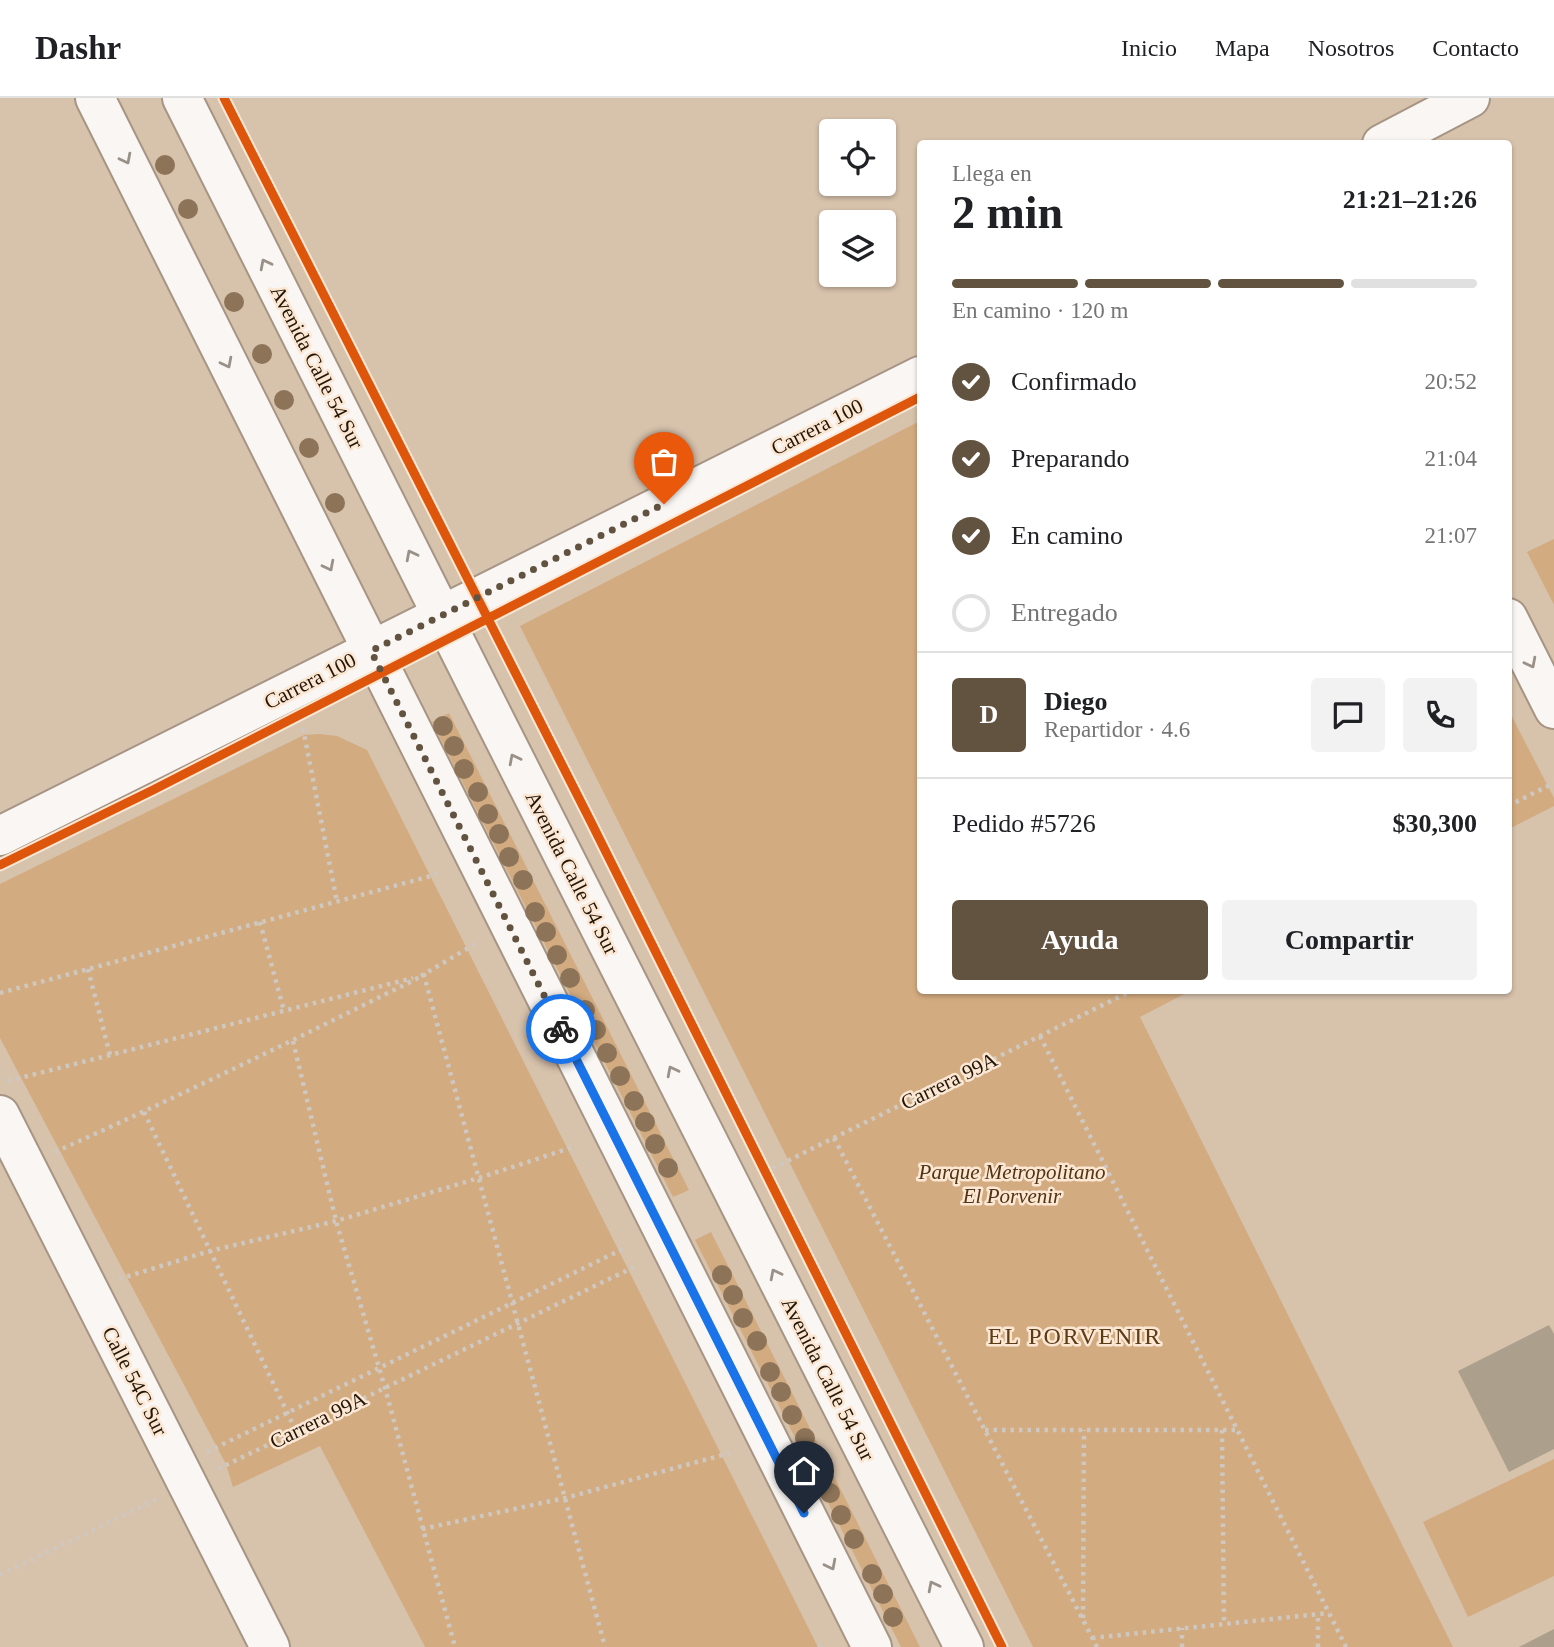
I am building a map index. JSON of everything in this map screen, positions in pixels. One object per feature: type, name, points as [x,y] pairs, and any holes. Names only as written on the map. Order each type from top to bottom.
[{"type":"street","points":[[95,98],[872,1647]]},
{"type":"street","name":"Avenida Calle 54 Sur","points":[[182,98],[964,1647]]},
{"type":"street","points":[[1390,140],[1470,98]]},
{"type":"street","name":"Carrera 100","points":[[0,836],[917,378]]},
{"type":"street","points":[[1512,626],[1554,709]]},
{"type":"street","name":"Calle 54C Sur","points":[[0,1115],[89,1289],[194,1470],[270,1647]]},
{"type":"path","points":[[303,728],[337,902]]},
{"type":"path","points":[[1512,804],[1554,783]]},
{"type":"path","points":[[0,993],[439,872]]},
{"type":"path","points":[[261,922],[284,1011]]},
{"type":"path","points":[[26,1165],[293,1041],[424,975],[475,944]]},
{"type":"path","points":[[88,969],[110,1055]]},
{"type":"path","points":[[0,1083],[424,975]]},
{"type":"path","points":[[424,975],[605,1647]]},
{"type":"path","points":[[1040,1036],[1346,1647]]},
{"type":"path","points":[[293,1041],[335,1221],[385,1388],[456,1647]]},
{"type":"path","points":[[144,1112],[296,1431]]},
{"type":"path","points":[[834,1138],[1097,1647]]},
{"type":"path","points":[[89,1289],[210,1251],[335,1221],[576,1146]]},
{"type":"path","points":[[759,1160],[771,1184]]},
{"type":"path","points":[[194,1470],[287,1413],[627,1247]]},
{"type":"path","points":[[985,1430],[1237,1430]]},
{"type":"path","points":[[1083,1619],[1084,1430]]},
{"type":"path","points":[[1222,1430],[1224,1624]]},
{"type":"path","points":[[422,1529],[565,1498],[730,1453]]},
{"type":"path","points":[[1092,1637],[1329,1613]]},
{"type":"path","points":[[1318,1615],[1318,1647]]},
{"type":"path","points":[[1182,1628],[1182,1647]]},
{"type":"path","points":[[818,1647],[825,1643]]},
{"type":"green space","name":"Parque Metropolitano El Porvenir","points":[[917,423],[917,994],[1184,994],[1140,1017],[1453,1647],[1033,1647],[520,626]]},
{"type":"green space","points":[[1554,539],[1554,605],[1527,552]]},
{"type":"green space","points":[[449,713],[689,1190],[673,1197],[432,722]]},
{"type":"green space","points":[[1512,717],[1554,798],[1554,806],[1512,827]]},
{"type":"green space","points":[[304,735],[337,736],[367,750],[818,1647],[425,1647],[320,1446],[233,1487],[226,1464],[0,1038],[0,884]]},
{"type":"green space","points":[[711,1232],[920,1647],[901,1647],[695,1240]]},
{"type":"green space","points":[[1554,1459],[1554,1576],[1468,1617],[1423,1522]]},
{"type":"building","points":[[1549,1325],[1554,1334],[1554,1449],[1509,1472],[1458,1371]]},
{"type":"building","points":[[1554,1629],[1554,1647],[1519,1647]]},
{"type":"cycle path","points":[[224,98],[590,820],[1002,1647]]},
{"type":"cycle path","points":[[0,865],[153,790],[917,399]]},
{"type":"way so far","points":[[561,1029],[371,651],[664,504]]},
{"type":"district","name":"EL PORVENIR","points":[[1075,1336]]},
{"type":"route","points":[[561,1029],[804,1513]]}]
